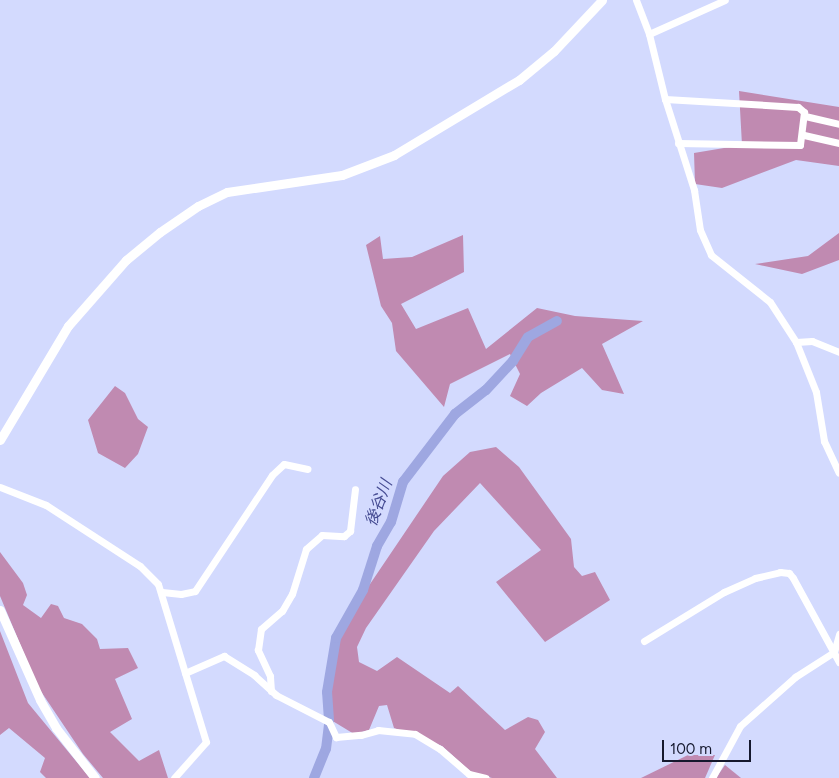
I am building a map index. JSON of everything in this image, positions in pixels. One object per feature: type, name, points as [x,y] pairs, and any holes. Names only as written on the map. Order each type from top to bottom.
[{"type":"street","points":[[0,440],[68,326],[126,260],[160,232],[198,206],[227,192],[342,175],[394,155],[519,80],[554,51],[602,0]]},
{"type":"street","points":[[636,0],[649,34],[665,99],[694,190],[700,230],[711,255],[770,302],[796,342],[816,392],[824,441],[839,474]]},
{"type":"street","points":[[649,34],[725,0]]},
{"type":"street","points":[[665,99],[798,107],[805,116],[839,124]]},
{"type":"street","points":[[678,142],[800,145],[804,135],[805,116]]},
{"type":"street","points":[[804,135],[839,143]]},
{"type":"street","points":[[796,342],[812,341],[839,352]]},
{"type":"street","points":[[162,592],[181,594],[195,591],[272,475],[284,464],[307,469]]},
{"type":"street","points":[[0,487],[46,505],[140,566],[162,592],[206,742],[174,778]]},
{"type":"street","points":[[271,691],[270,676],[258,650],[261,629],[282,611],[292,594],[306,549],[322,535],[344,536],[350,531],[355,489]]},
{"type":"street","points":[[644,641],[724,592],[755,578],[789,570],[839,662]]},
{"type":"street","points":[[0,610],[40,700],[56,728],[94,778]]},
{"type":"street","points":[[712,778],[745,720],[795,677],[834,652],[839,634]]},
{"type":"street","points":[[185,673],[224,656],[254,675],[271,691],[329,722],[336,737],[354,736],[378,730],[415,734],[440,749],[469,774],[486,778]]},
{"type":"shaded area","points":[[739,91],[839,107],[839,166],[796,160],[722,188],[695,184],[694,153],[742,145]]},
{"type":"shaded area","points":[[839,233],[839,260],[802,274],[755,264],[808,256]]},
{"type":"shaded area","points":[[463,235],[464,272],[401,304],[416,329],[468,308],[486,349],[537,308],[575,316],[643,321],[602,344],[624,394],[602,390],[582,368],[541,393],[527,406],[510,396],[520,374],[510,354],[450,384],[444,407],[396,351],[392,323],[381,306],[366,245],[380,236],[383,259],[412,257]]},
{"type":"shaded area","points":[[115,386],[125,393],[138,419],[148,427],[138,454],[125,468],[98,453],[88,420]]},
{"type":"shaded area","points":[[496,447],[519,467],[571,539],[574,567],[582,576],[595,572],[610,600],[545,642],[496,582],[541,550],[480,483],[434,531],[366,628],[357,647],[359,662],[377,671],[397,657],[450,693],[458,686],[505,730],[528,717],[538,720],[545,732],[535,749],[557,778],[492,778],[471,772],[442,746],[394,728],[387,705],[379,706],[369,730],[354,734],[331,720],[329,702],[335,648],[341,627],[443,476],[470,452]]},
{"type":"shaded area","points":[[0,552],[23,583],[27,595],[23,605],[41,618],[51,604],[58,606],[64,618],[82,624],[97,639],[100,649],[128,648],[138,668],[115,679],[132,719],[110,732],[139,761],[159,750],[168,778],[103,778],[83,754],[38,687],[0,596]]},
{"type":"shaded area","points":[[0,631],[28,703],[90,778],[46,778],[40,772],[45,758],[9,728],[0,735]]},
{"type":"shaded area","points":[[688,755],[715,755],[705,778],[641,778]]},
{"type":"shaded area","points":[[725,765],[741,778],[716,778]]},
{"type":"waterway","name":"後谷川","points":[[329,720],[327,692],[336,638],[363,590],[377,546],[391,522],[403,482],[455,414],[486,390],[513,361],[528,337],[557,321]]},
{"type":"waterway","name":"後谷川","points":[[314,778],[326,749],[329,725]]}]
